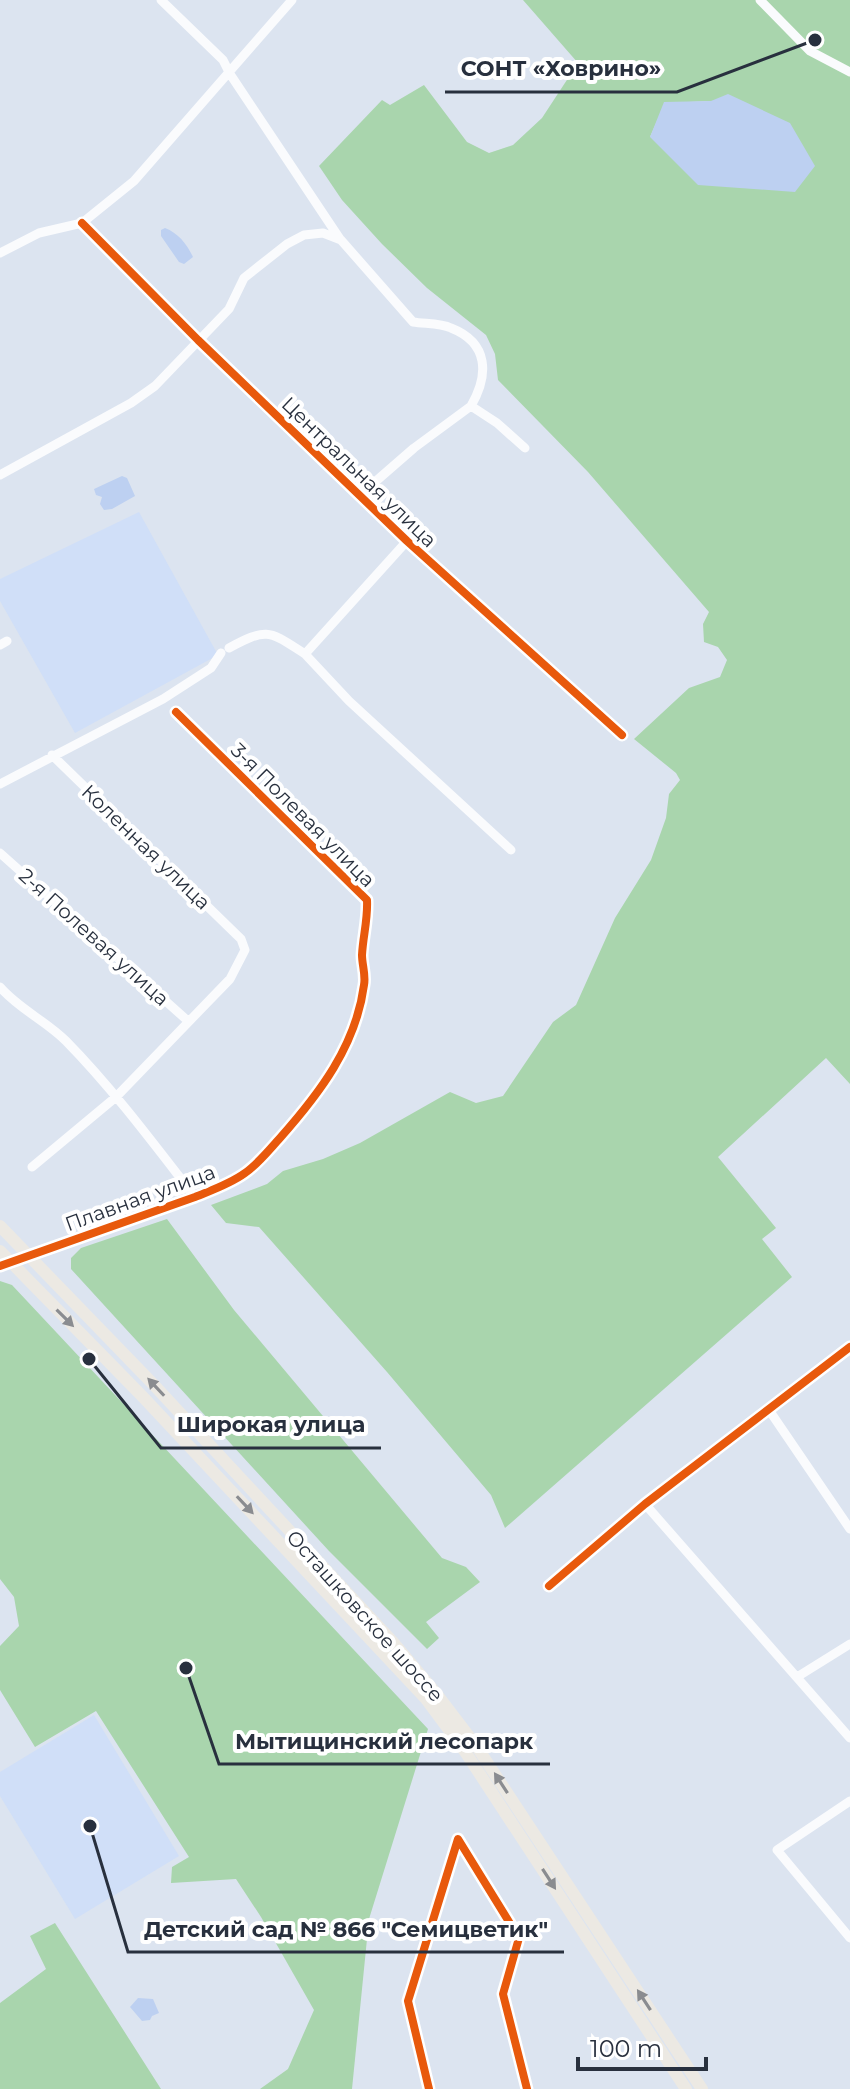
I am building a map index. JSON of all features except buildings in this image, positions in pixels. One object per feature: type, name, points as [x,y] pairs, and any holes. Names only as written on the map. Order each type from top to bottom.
[{"type":"main road","name":"Осташковское шоссе","points":[[0,1226],[362,1608],[435,1692],[477,1747],[702,2089]]},
{"type":"main road","name":"Осташковское шоссе","points":[[0,1251],[5,1264],[143,1397],[426,1699],[466,1753],[686,2089]]},
{"type":"street","points":[[161,0],[223,60],[341,240],[413,322],[449,327],[470,338],[484,359],[481,388],[471,406],[414,448],[360,495]]},
{"type":"street","points":[[0,253],[39,233],[82,223],[134,181],[292,0]]},
{"type":"street","points":[[760,0],[810,51],[850,72]]},
{"type":"street","name":"Центральная улица","points":[[82,223],[198,340],[407,541],[622,735]]},
{"type":"street","points":[[0,475],[131,403],[155,386],[229,309],[244,278],[287,244],[304,235],[323,233],[341,240]]},
{"type":"street","points":[[471,406],[497,423],[525,448]]},
{"type":"street","points":[[305,654],[407,541]]},
{"type":"street","points":[[0,784],[163,699],[211,668],[225,650],[253,635],[264,633],[276,636],[305,654],[349,701],[511,850]]},
{"type":"street","name":"3-я Полевая улица","points":[[176,712],[367,900],[362,957]]},
{"type":"street","name":"Коленная улица","points":[[52,755],[241,939],[245,950],[230,979],[188,1021]]},
{"type":"street","name":"2-я Полевая улица","points":[[0,853],[188,1021]]},
{"type":"street","name":"Плавная улица","points":[[5,1264],[195,1197],[246,1172],[301,1115],[324,1085],[347,1045],[358,1016],[365,982],[362,957]]},
{"type":"street","points":[[0,987],[12,1001],[45,1022],[64,1039],[116,1097],[195,1197]]},
{"type":"street","points":[[32,1167],[116,1097],[188,1021]]},
{"type":"street","points":[[549,1586],[645,1504],[850,1347]]},
{"type":"street","points":[[769,1410],[850,1529]]},
{"type":"street","points":[[645,1504],[850,1738]]},
{"type":"street","points":[[797,1677],[850,1644]]},
{"type":"street","points":[[850,1801],[777,1850],[850,1938]]},
{"type":"street","points":[[429,2089],[408,2001],[458,1839],[519,1938],[503,1994],[527,2089]]},
{"type":"shaded area","points":[[728,94],[790,123],[815,166],[795,192],[698,185],[650,137],[664,102],[711,101]]},
{"type":"shaded area","points":[[165,228],[178,236],[191,252],[193,257],[184,264],[179,262],[161,236],[161,230]]},
{"type":"shaded area","points":[[122,476],[127,478],[135,496],[104,510],[100,504],[102,497],[96,495],[94,489]]},
{"type":"shaded area","points":[[139,512],[218,655],[75,733],[0,601],[0,579]]},
{"type":"shaded area","points":[[94,1715],[179,1856],[75,1919],[0,1796],[0,1772]]},
{"type":"shaded area","points":[[138,1998],[153,1999],[159,2013],[150,2020],[142,2021],[130,2007]]},
{"type":"green space","points":[[523,0],[850,0],[850,1084],[826,1058],[718,1157],[776,1228],[762,1239],[792,1277],[505,1528],[491,1495],[259,1227],[226,1223],[211,1205],[267,1184],[283,1171],[360,1143],[450,1092],[476,1103],[503,1096],[553,1022],[576,1005],[615,918],[651,860],[666,818],[669,794],[680,780],[676,773],[634,739],[689,688],[720,677],[727,660],[718,647],[704,642],[703,624],[709,612],[588,472],[498,380],[495,354],[486,335],[427,288],[382,244],[342,200],[319,166],[382,100],[390,105],[424,85],[467,142],[489,153],[513,145],[542,118],[578,63]],"holes":[[[712,101],[650,137],[665,103]]]},
{"type":"green space","points":[[167,1219],[234,1310],[442,1558],[466,1567],[480,1582],[426,1622],[439,1638],[427,1649],[329,1551],[71,1269],[71,1258],[81,1248]]},
{"type":"green space","points":[[0,1281],[12,1285],[428,1729],[369,1919],[352,2089],[260,2089],[288,2069],[314,2010],[261,1917],[236,1879],[171,1883],[172,1867],[189,1857],[96,1711],[35,1747],[0,1690],[0,1646],[19,1626],[14,1597],[0,1579]]},
{"type":"green space","points":[[55,1923],[161,2089],[0,2089],[0,2003],[46,1969],[30,1936]]},
{"type":"cycle path","points":[[82,223],[198,340],[407,541],[622,735]]},
{"type":"cycle path","points":[[0,1266],[195,1197],[239,1177],[263,1157],[322,1086],[344,1049],[360,1007],[367,900],[176,712]]},
{"type":"cycle path","points":[[549,1586],[645,1504],[850,1347]]},
{"type":"cycle path","points":[[429,2089],[408,2001],[458,1839],[519,1938],[503,1994],[527,2089]]},
{"type":"place","name":"СОНТ «Ховрино»","points":[[815,40]]},
{"type":"place","name":"Широкая улица","points":[[89,1359]]},
{"type":"place","name":"Мытищинский лесопарк","points":[[186,1668]]},
{"type":"place","name":"Детский сад № 866 \"Семицветик\"","points":[[90,1826]]}]
